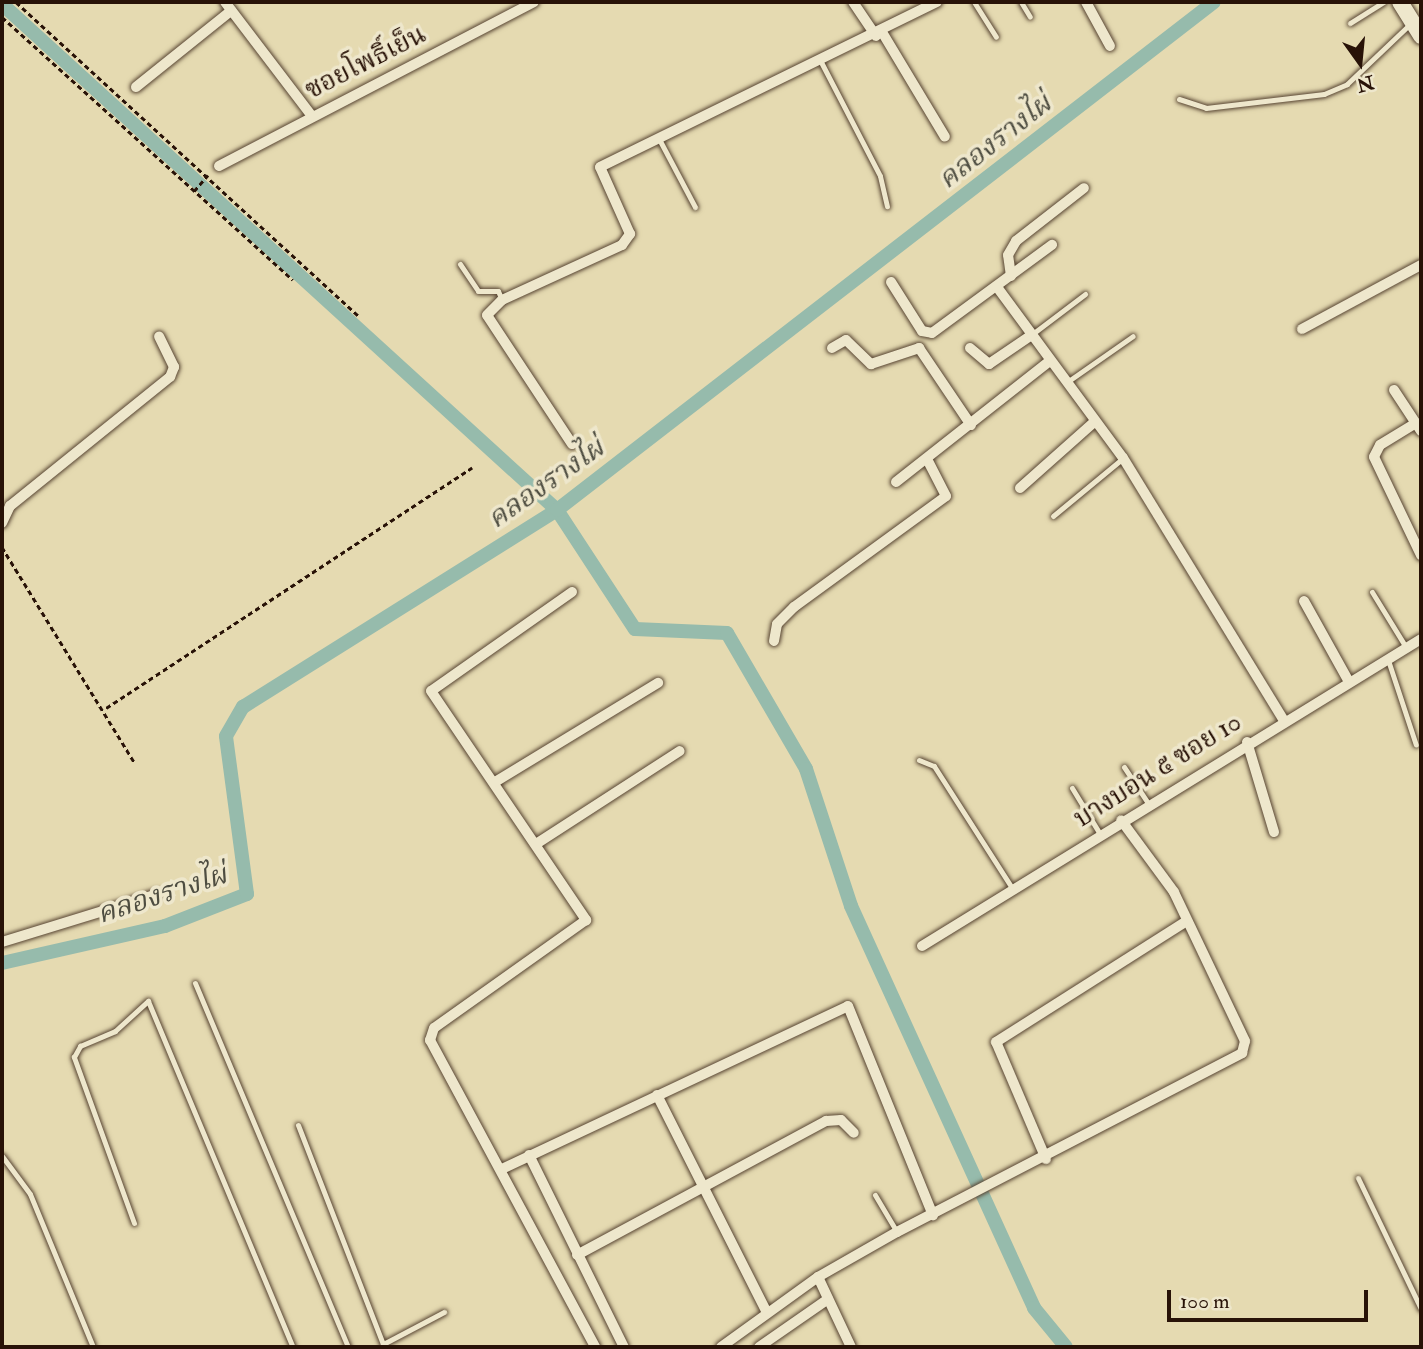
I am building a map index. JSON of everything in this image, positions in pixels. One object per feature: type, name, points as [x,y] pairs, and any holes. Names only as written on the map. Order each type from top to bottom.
[{"type":"street","name":"ซอยโพธิ์เย็น","points":[[219,166],[534,2]]},
{"type":"street","points":[[853,2],[879,34],[945,137]]},
{"type":"street","points":[[572,444],[489,326],[487,315],[502,300],[622,245],[629,227],[600,167],[658,136],[879,34],[937,2]]},
{"type":"street","points":[[1086,2],[1110,46]]},
{"type":"street","points":[[1400,2],[1417,29]]},
{"type":"street","points":[[136,87],[228,6],[312,116]]},
{"type":"street","points":[[1011,276],[1007,255],[1016,241],[1084,188]]},
{"type":"street","points":[[891,282],[927,333],[1052,245]]},
{"type":"street","points":[[1303,329],[1421,265]]},
{"type":"street","points":[[997,286],[1030,336],[1123,458],[1283,719]]},
{"type":"street","points":[[2,523],[10,506],[170,377],[174,367],[159,336]]},
{"type":"street","points":[[970,348],[989,364],[1030,336]]},
{"type":"street","points":[[832,348],[846,340],[871,365],[919,348],[971,425]]},
{"type":"street","points":[[896,482],[1050,360]]},
{"type":"street","points":[[1394,390],[1419,427],[1380,445],[1374,457],[1421,555]]},
{"type":"street","points":[[1020,488],[1094,422]]},
{"type":"street","points":[[774,642],[777,624],[794,607],[946,496],[927,459]]},
{"type":"street","points":[[572,592],[434,684],[434,699],[495,782],[586,920],[434,1028],[430,1040],[504,1168],[595,1347]]},
{"type":"street","points":[[1304,601],[1349,682]]},
{"type":"street","name":"บางบอน ๕ ซอย 10","points":[[922,946],[1247,741],[1421,639]]},
{"type":"street","points":[[495,782],[658,683]]},
{"type":"street","points":[[1247,741],[1274,832]]},
{"type":"street","points":[[536,844],[680,751]]},
{"type":"street","points":[[721,1347],[818,1277],[897,1232],[1046,1159],[1242,1053],[1245,1041],[1187,921],[1121,820]]},
{"type":"street","points":[[2,942],[158,894]]},
{"type":"street","points":[[1046,1159],[996,1042],[1187,921]]},
{"type":"street","points":[[504,1168],[848,1006],[933,1215]]},
{"type":"street","points":[[657,1095],[700,1188],[767,1313]]},
{"type":"street","points":[[577,1255],[834,1118],[854,1133]]},
{"type":"street","points":[[529,1155],[624,1347]]},
{"type":"street","points":[[818,1277],[851,1347]]},
{"type":"street","points":[[759,1347],[828,1299]]},
{"type":"lane","points":[[974,2],[996,37]]},
{"type":"lane","points":[[1021,2],[1030,17]]},
{"type":"lane","points":[[1350,23],[1384,2]]},
{"type":"lane","points":[[1179,99],[1206,108],[1324,94],[1347,84],[1417,29]]},
{"type":"lane","points":[[821,62],[880,176],[887,206]]},
{"type":"lane","points":[[658,136],[695,207]]},
{"type":"lane","points":[[460,264],[478,291],[498,291],[502,300]]},
{"type":"lane","points":[[1030,336],[1085,294]]},
{"type":"lane","points":[[1066,383],[1133,336]]},
{"type":"lane","points":[[1053,516],[1123,458]]},
{"type":"lane","points":[[1372,592],[1407,649]]},
{"type":"lane","points":[[1388,660],[1416,746]]},
{"type":"lane","points":[[919,760],[934,766],[1012,888]]},
{"type":"lane","points":[[1124,767],[1148,803]]},
{"type":"lane","points":[[1072,788],[1100,834]]},
{"type":"lane","points":[[195,983],[348,1347]]},
{"type":"lane","points":[[134,1223],[75,1057],[80,1046],[115,1031],[148,1001],[293,1347]]},
{"type":"lane","points":[[298,1125],[384,1345],[444,1312]]},
{"type":"lane","points":[[2,1156],[30,1194],[93,1347]]},
{"type":"lane","points":[[1358,1178],[1421,1308]]},
{"type":"lane","points":[[875,1195],[897,1232]]},
{"type":"path","points":[[16,2],[358,315]]},
{"type":"path","points":[[2,18],[293,280]]},
{"type":"path","points":[[194,191],[207,176]]},
{"type":"path","points":[[106,708],[472,468]]},
{"type":"path","points":[[2,547],[106,708],[135,764]]},
{"type":"waterway","name":"คลองรางไผ่","points":[[2,963],[165,926],[247,894],[226,736],[243,707],[557,510],[1214,2]]},
{"type":"waterway","points":[[2,4],[557,510],[635,629],[727,633],[806,769],[851,906],[1034,1308],[1066,1347]]}]
